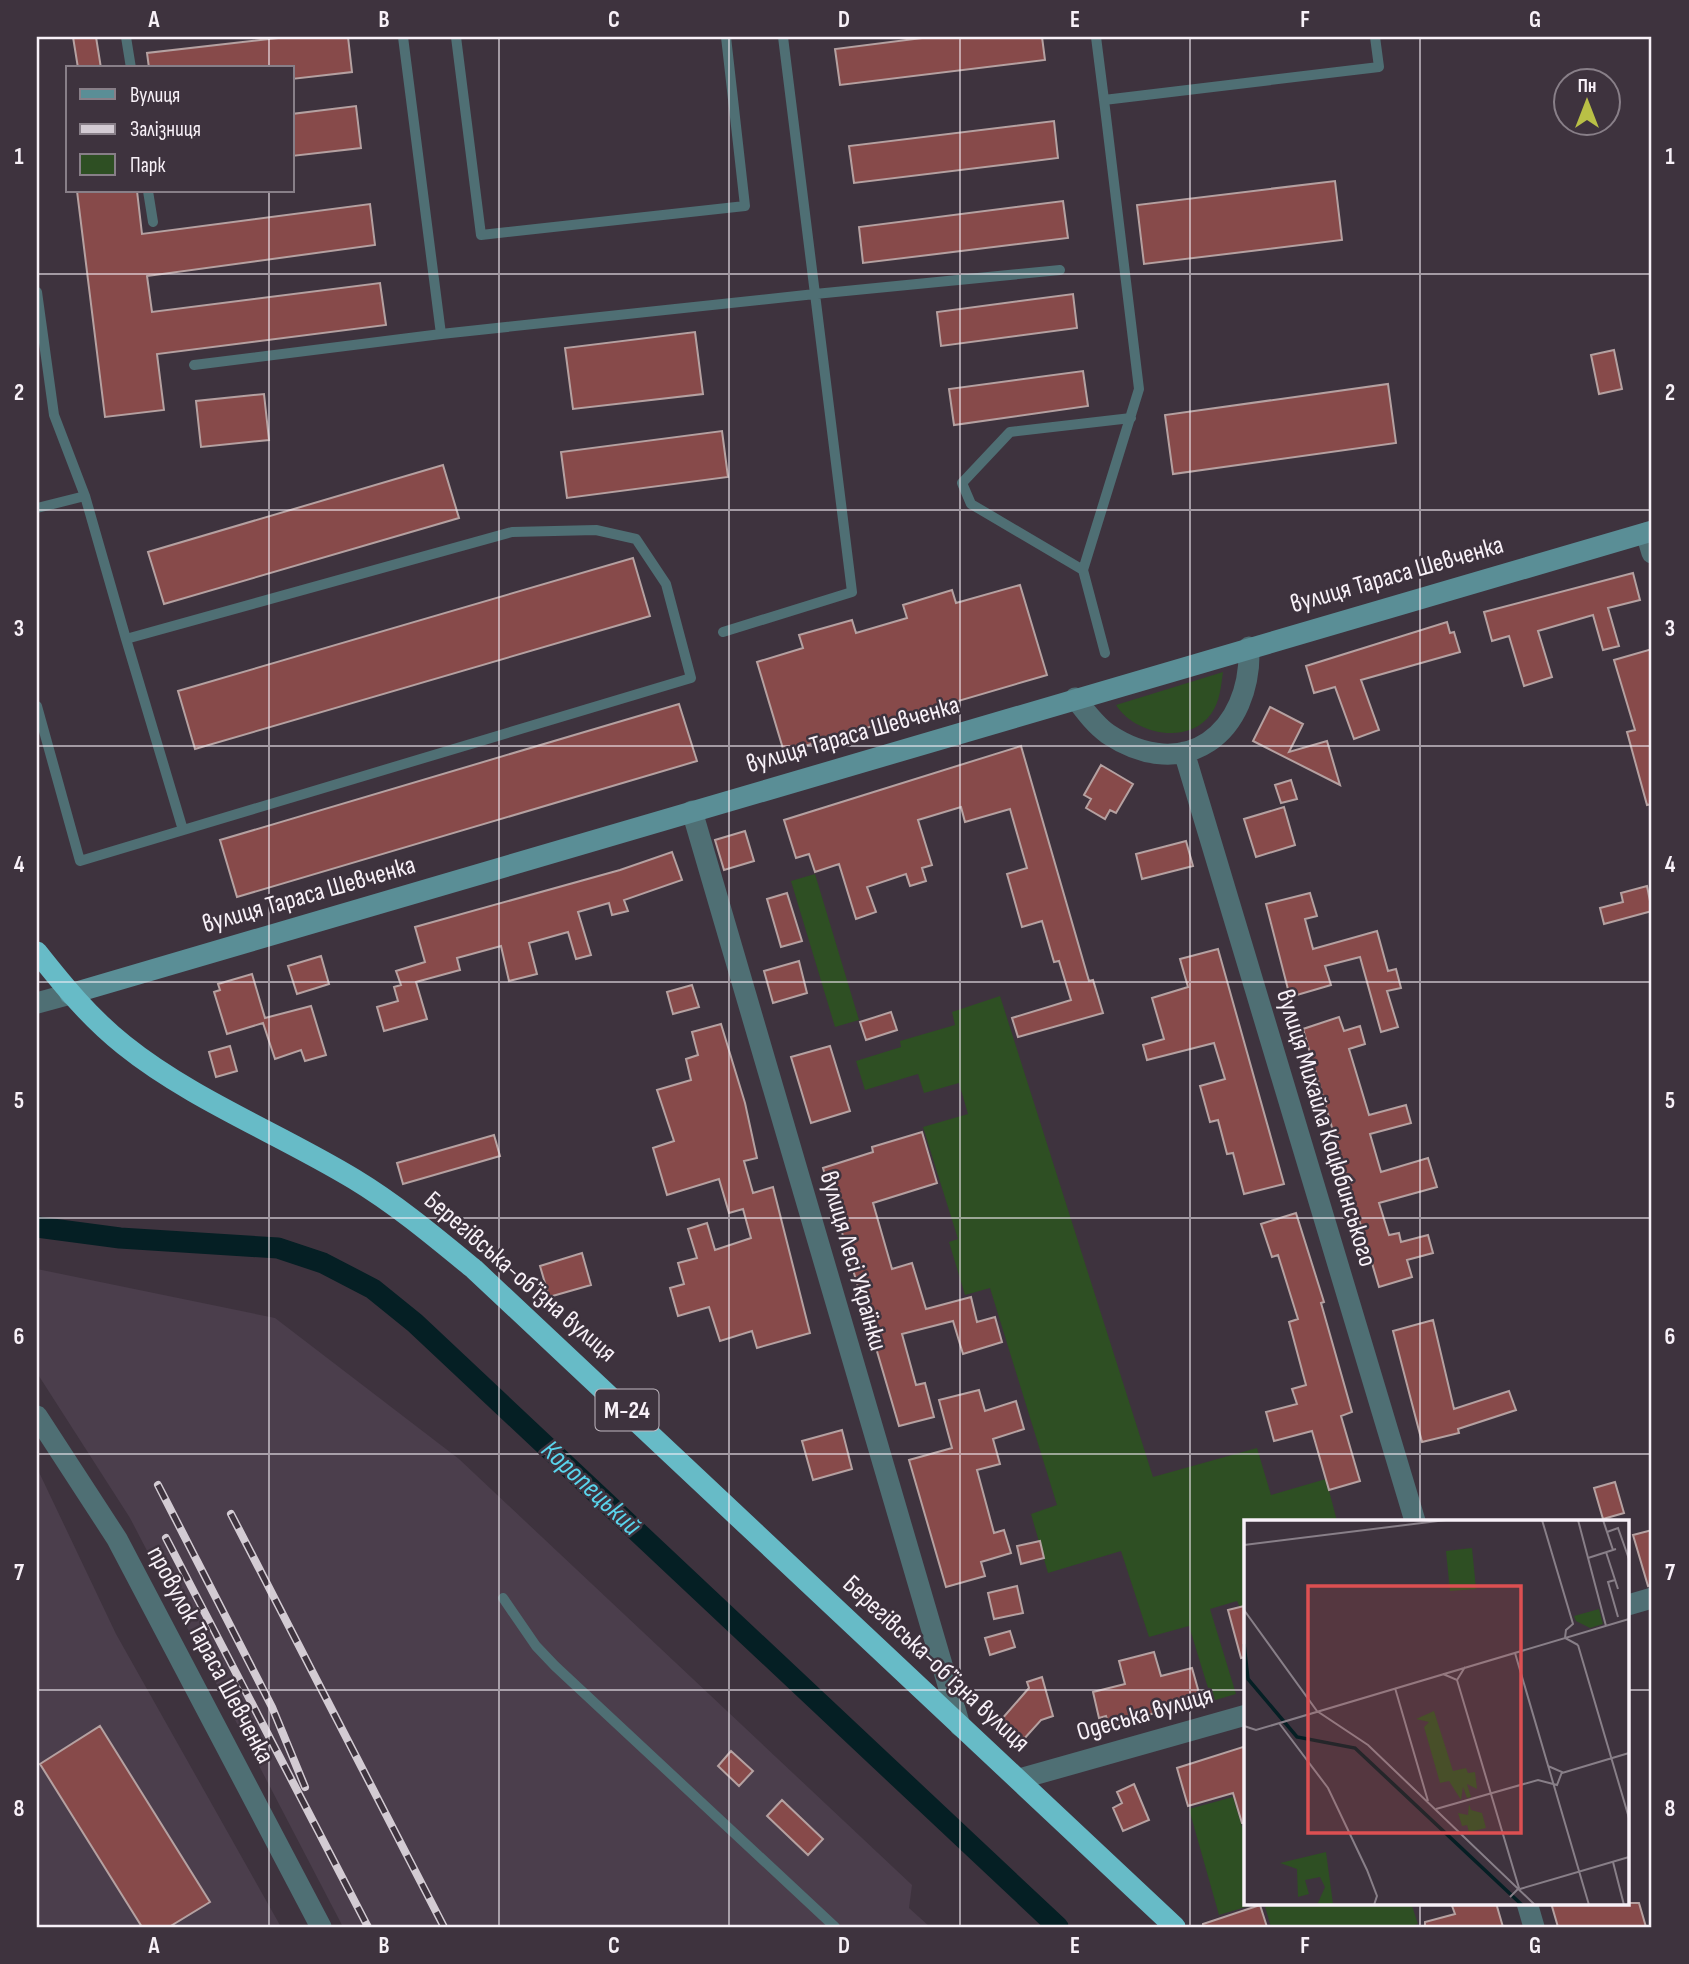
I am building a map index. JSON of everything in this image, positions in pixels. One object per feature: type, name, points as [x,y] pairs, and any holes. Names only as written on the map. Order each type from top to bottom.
[{"type":"highway","name":"Берегівська-обʼїзна вулиця","points":[[37,951],[70,994],[124,1046],[184,1084],[354,1179],[421,1225],[541,1329],[1175,1927]]},
{"type":"street","points":[[1649,532],[1652,553]]},
{"type":"street","name":"вулиця Тараса Шевченка","points":[[70,994],[1649,532]]},
{"type":"street","points":[[1075,698],[1107,733],[1130,745],[1153,753],[1184,752],[1223,732],[1236,716],[1250,671],[1249,647]]},
{"type":"street","name":"вулиця Михайла Коцюбинського","points":[[1184,752],[1415,1520]]},
{"type":"street","name":"вулиця Лесі Українки","points":[[692,811],[960,1726]]},
{"type":"street","points":[[37,1003],[70,994]]},
{"type":"street","name":"провулок Тараса Шевченка","points":[[37,1416],[117,1539],[321,1927]]},
{"type":"street","points":[[1630,1604],[1652,1598]]},
{"type":"street","name":"Одеська вулиця","points":[[1019,1779],[1244,1716]]},
{"type":"street","points":[[1527,1904],[1534,1927]]},
{"type":"lane","points":[[126,37],[131,66]]},
{"type":"lane","points":[[403,37],[441,334]]},
{"type":"lane","points":[[456,37],[481,235],[745,206],[726,37]]},
{"type":"lane","points":[[723,632],[852,592],[783,37]]},
{"type":"lane","points":[[1097,37],[1139,389],[1083,570],[1105,653]]},
{"type":"lane","points":[[1104,100],[1379,67],[1375,37]]},
{"type":"lane","points":[[148,192],[153,222]]},
{"type":"lane","points":[[194,365],[441,334],[1060,270]]},
{"type":"lane","points":[[37,292],[54,415],[85,496],[183,830]]},
{"type":"lane","points":[[1083,570],[971,504],[962,483],[1010,432],[1131,418]]},
{"type":"lane","points":[[37,508],[85,496]]},
{"type":"lane","points":[[37,706],[80,861],[691,678],[666,584],[636,539],[596,530],[512,532],[126,639]]},
{"type":"lane","points":[[503,1598],[555,1666],[835,1927]]},
{"type":"shaded area","points":[[37,1269],[275,1318],[459,1459],[912,1885],[909,1908],[930,1927],[343,1927],[130,1518],[37,1373]]},
{"type":"shaded area","points":[[37,1468],[116,1634],[281,1927],[37,1927]]},
{"type":"green space","points":[[1223,672],[1220,694],[1214,709],[1201,724],[1189,730],[1176,733],[1148,729],[1124,715],[1116,705]]},
{"type":"green space","points":[[815,874],[859,1020],[835,1027],[791,881]]},
{"type":"green space","points":[[1000,996],[1153,1477],[1257,1448],[1271,1495],[1326,1479],[1337,1520],[1244,1520],[1244,1607],[1240,1607],[1237,1601],[1210,1609],[1236,1694],[1212,1701],[1189,1626],[1149,1637],[1121,1551],[1048,1573],[1031,1514],[1057,1505],[990,1288],[965,1295],[949,1242],[958,1239],[923,1127],[968,1114],[959,1083],[924,1093],[918,1074],[865,1090],[856,1061],[901,1047],[900,1041],[955,1025],[952,1012]]},
{"type":"green space","points":[[1233,1797],[1244,1830],[1244,1904],[1256,1904],[1219,1915],[1189,1809]]},
{"type":"green space","points":[[1264,1904],[1411,1904],[1418,1924],[1406,1927],[1271,1927]]},
{"type":"building","points":[[73,37],[96,37],[101,66],[78,66]]},
{"type":"building","points":[[287,37],[348,37],[352,72],[294,79],[294,66],[149,66],[147,53]]},
{"type":"building","points":[[930,37],[1042,37],[1045,60],[840,85],[835,49]]},
{"type":"building","points":[[356,106],[361,148],[294,156],[294,114]]},
{"type":"building","points":[[1054,121],[1058,158],[854,183],[849,146]]},
{"type":"building","points":[[1335,181],[1342,240],[1144,264],[1137,205]]},
{"type":"building","points":[[77,192],[137,192],[142,234],[370,204],[375,245],[147,276],[152,312],[380,283],[386,325],[157,354],[164,410],[105,417]]},
{"type":"building","points":[[1063,201],[1068,238],[863,263],[859,227]]},
{"type":"building","points":[[1073,294],[1077,328],[941,346],[937,312]]},
{"type":"building","points":[[695,332],[703,394],[573,409],[565,348]]},
{"type":"building","points":[[1614,350],[1622,389],[1599,394],[1591,355]]},
{"type":"building","points":[[1083,371],[1088,406],[954,425],[949,389]]},
{"type":"building","points":[[1388,384],[1396,443],[1173,474],[1165,415]]},
{"type":"building","points":[[264,394],[269,440],[201,447],[196,401]]},
{"type":"building","points":[[722,431],[728,477],[567,498],[561,452]]},
{"type":"building","points":[[443,465],[459,518],[164,604],[148,552]]},
{"type":"building","points":[[633,558],[650,616],[195,749],[178,691]]},
{"type":"building","points":[[1633,573],[1640,600],[1608,608],[1619,646],[1603,650],[1593,615],[1538,631],[1552,677],[1524,686],[1509,636],[1492,641],[1484,612]]},
{"type":"building","points":[[1020,585],[1047,675],[784,752],[757,662],[803,648],[799,635],[852,620],[856,633],[907,618],[903,605],[952,590],[956,603]]},
{"type":"building","points":[[1447,622],[1450,633],[1454,632],[1460,652],[1361,680],[1379,730],[1354,739],[1335,687],[1314,693],[1306,666]]},
{"type":"building","points":[[1652,649],[1652,804],[1647,805],[1627,732],[1635,730],[1614,660]]},
{"type":"building","points":[[679,704],[697,761],[237,897],[220,840]]},
{"type":"building","points":[[1270,707],[1303,724],[1289,752],[1327,741],[1340,785],[1253,741]]},
{"type":"building","points":[[1021,746],[1089,981],[1093,980],[1103,1013],[1018,1037],[1012,1018],[1071,1000],[1059,961],[1054,962],[1042,921],[1022,927],[1007,874],[1027,868],[1010,809],[965,822],[961,807],[918,820],[932,865],[922,868],[926,881],[910,886],[906,874],[867,887],[876,912],[856,919],[839,864],[815,872],[809,854],[796,858],[784,820]]},
{"type":"building","points":[[1101,765],[1133,784],[1116,813],[1110,810],[1105,819],[1086,808],[1091,799],[1084,795]]},
{"type":"building","points":[[1291,780],[1297,799],[1281,803],[1275,785]]},
{"type":"building","points":[[1284,807],[1295,845],[1256,857],[1244,819]]},
{"type":"building","points":[[745,831],[754,861],[724,870],[715,840]]},
{"type":"building","points":[[1186,841],[1193,866],[1142,879],[1136,854]]},
{"type":"building","points":[[672,852],[682,880],[624,900],[628,911],[612,915],[609,903],[578,912],[591,955],[576,959],[568,932],[529,943],[537,974],[509,981],[501,946],[457,958],[460,970],[416,982],[427,1019],[384,1031],[377,1007],[398,1001],[394,987],[401,985],[396,971],[425,962],[415,927],[620,870]]},
{"type":"building","points":[[1647,886],[1652,911],[1604,924],[1600,908],[1623,902],[1621,893]]},
{"type":"building","points":[[787,893],[802,941],[781,947],[767,899]]},
{"type":"building","points":[[1310,893],[1317,916],[1305,919],[1313,949],[1377,931],[1388,971],[1396,969],[1401,988],[1387,991],[1398,1027],[1381,1032],[1360,957],[1325,966],[1331,985],[1290,997],[1266,904]]},
{"type":"building","points":[[1218,949],[1284,1184],[1244,1194],[1233,1153],[1227,1154],[1218,1120],[1210,1122],[1200,1086],[1225,1079],[1214,1043],[1147,1060],[1143,1045],[1164,1039],[1152,998],[1188,987],[1180,959]]},
{"type":"building","points":[[321,956],[329,984],[297,994],[288,966]]},
{"type":"building","points":[[799,961],[807,993],[773,1003],[764,971]]},
{"type":"building","points":[[252,974],[265,1018],[311,1006],[326,1055],[305,1061],[301,1050],[275,1059],[263,1023],[227,1034],[214,992],[220,990],[218,984]]},
{"type":"building","points":[[692,985],[699,1007],[673,1014],[667,992]]},
{"type":"building","points":[[891,1012],[897,1030],[866,1040],[860,1022]]},
{"type":"building","points":[[1339,1017],[1344,1031],[1360,1026],[1365,1044],[1349,1049],[1369,1115],[1406,1105],[1411,1123],[1370,1134],[1381,1172],[1428,1158],[1437,1187],[1379,1203],[1389,1235],[1399,1233],[1401,1242],[1428,1235],[1433,1253],[1407,1260],[1412,1277],[1379,1287],[1303,1029]]},
{"type":"building","points":[[721,1024],[745,1103],[757,1158],[744,1161],[753,1193],[773,1187],[810,1333],[757,1348],[752,1331],[720,1341],[709,1307],[678,1316],[670,1288],[684,1284],[678,1263],[697,1258],[688,1229],[707,1223],[715,1250],[751,1238],[743,1209],[729,1213],[719,1179],[667,1195],[653,1148],[674,1141],[657,1090],[691,1080],[686,1059],[698,1055],[692,1032]]},
{"type":"building","points":[[230,1046],[237,1071],[216,1077],[209,1052]]},
{"type":"building","points":[[830,1046],[850,1111],[811,1123],[791,1057]]},
{"type":"building","points":[[922,1132],[937,1183],[873,1203],[892,1269],[912,1263],[926,1309],[971,1297],[977,1322],[995,1317],[1002,1342],[963,1354],[953,1321],[902,1334],[916,1385],[925,1383],[934,1417],[899,1426],[823,1168],[873,1152],[872,1147]]},
{"type":"building","points":[[494,1135],[500,1156],[403,1184],[397,1163]]},
{"type":"building","points":[[1296,1213],[1324,1302],[1321,1303],[1352,1412],[1341,1416],[1360,1481],[1329,1490],[1312,1431],[1274,1441],[1266,1412],[1297,1404],[1292,1389],[1306,1385],[1289,1322],[1298,1319],[1278,1255],[1272,1257],[1261,1224]]},
{"type":"building","points":[[582,1253],[591,1285],[549,1297],[540,1266]]},
{"type":"building","points":[[1433,1320],[1454,1409],[1509,1391],[1516,1410],[1458,1429],[1459,1433],[1422,1442],[1393,1331]]},
{"type":"building","points":[[979,1390],[985,1411],[1016,1401],[1024,1429],[993,1439],[1000,1464],[977,1470],[994,1533],[1004,1530],[1011,1553],[981,1562],[985,1576],[946,1587],[909,1460],[952,1448],[939,1400]]},
{"type":"building","points":[[842,1430],[852,1469],[813,1480],[802,1441]]},
{"type":"building","points":[[1615,1482],[1624,1513],[1603,1519],[1594,1488]]},
{"type":"building","points":[[1652,1530],[1652,1585],[1648,1586],[1633,1535]]},
{"type":"building","points":[[1040,1541],[1044,1558],[1021,1564],[1017,1546]]},
{"type":"building","points":[[1017,1586],[1023,1613],[994,1619],[988,1593]]},
{"type":"building","points":[[1244,1606],[1244,1657],[1241,1658],[1228,1610]]},
{"type":"building","points":[[1010,1631],[1015,1647],[990,1655],[985,1638]]},
{"type":"building","points":[[1154,1652],[1161,1676],[1192,1668],[1201,1700],[1130,1720],[1131,1724],[1110,1729],[1106,1716],[1099,1718],[1093,1692],[1125,1684],[1119,1661]]},
{"type":"building","points":[[1042,1677],[1053,1716],[1041,1720],[1023,1740],[1001,1720],[1029,1688],[1027,1682]]},
{"type":"building","points":[[100,1726],[210,1902],[169,1927],[142,1927],[40,1764]]},
{"type":"building","points":[[1244,1747],[1244,1823],[1233,1793],[1188,1806],[1177,1768]]},
{"type":"building","points":[[731,1751],[753,1771],[739,1786],[718,1766]]},
{"type":"building","points":[[1134,1784],[1149,1820],[1123,1831],[1113,1808],[1122,1803],[1117,1792]]},
{"type":"building","points":[[782,1800],[823,1839],[808,1855],[767,1816]]},
{"type":"building","points":[[1639,1903],[1646,1927],[1558,1927],[1551,1904]]},
{"type":"building","points":[[1451,1904],[1496,1904],[1503,1927],[1425,1927],[1425,1922],[1455,1914]]},
{"type":"building","points":[[1260,1905],[1267,1927],[1203,1927],[1203,1924]]},
{"type":"waterway","name":"Коропецький","points":[[37,1227],[120,1238],[278,1248],[323,1263],[373,1289],[415,1323],[1058,1927]]},
{"type":"railway","points":[[158,1485],[272,1707],[305,1787]]},
{"type":"railway","points":[[231,1514],[444,1927]]},
{"type":"railway","points":[[166,1538],[368,1927]]}]
